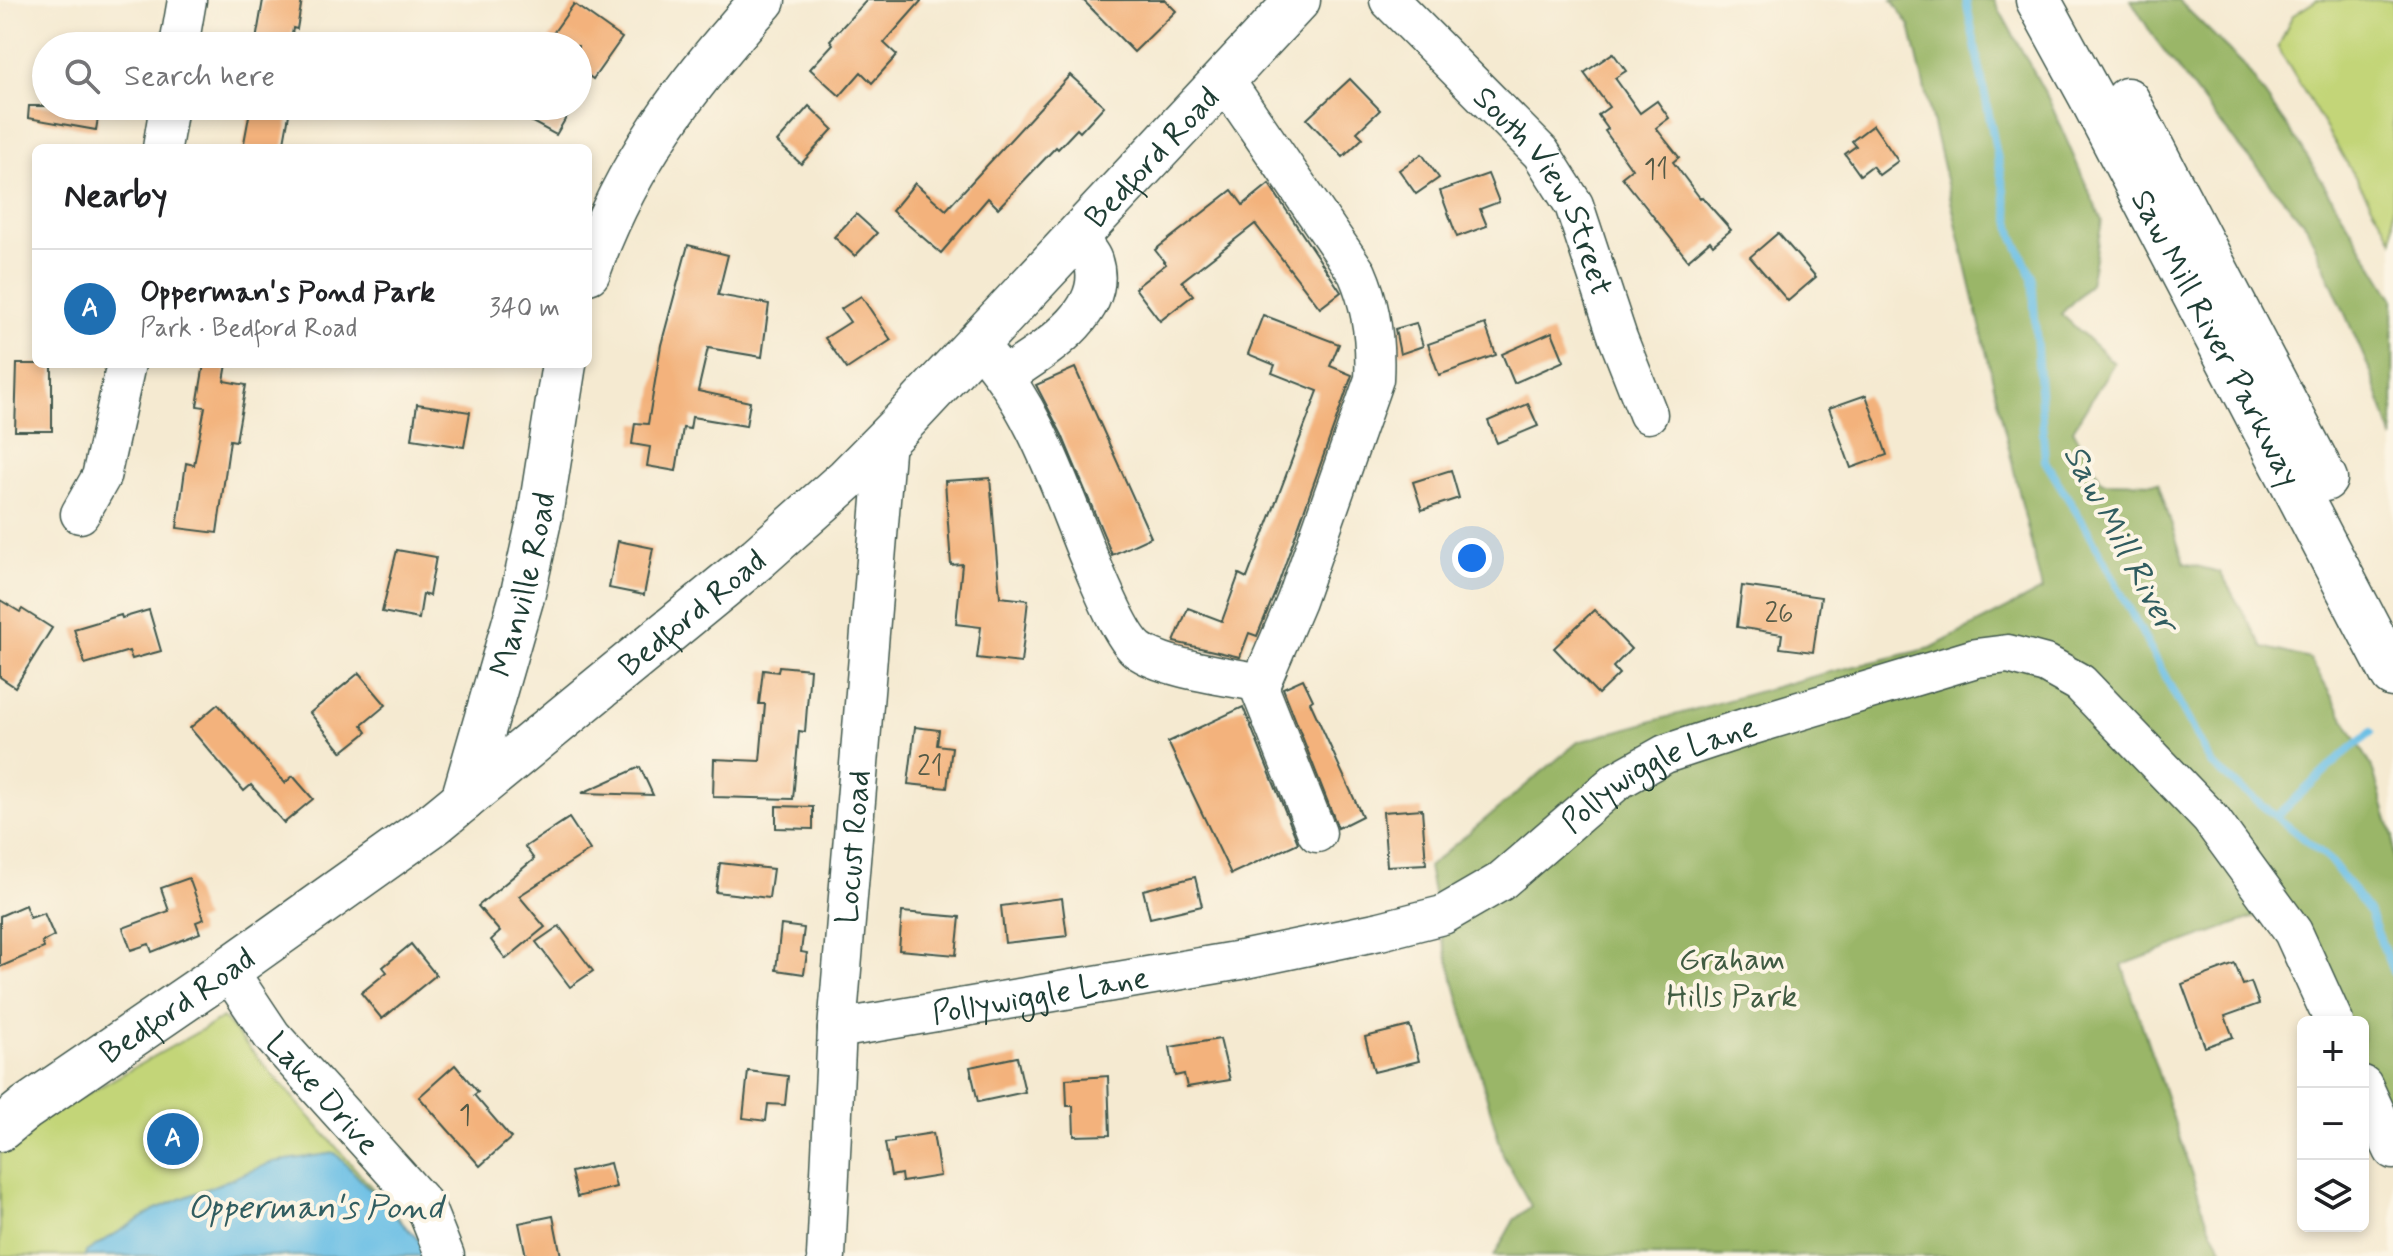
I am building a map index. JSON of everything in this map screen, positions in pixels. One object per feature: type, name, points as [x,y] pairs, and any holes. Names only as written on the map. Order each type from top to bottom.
[{"type":"main road","points":[[592,261],[605,227],[647,146],[693,79],[763,0]]},
{"type":"main road","name":"Bedford Road","points":[[0,1129],[381,862],[463,800],[758,558],[886,440],[992,361],[1074,238],[1298,0]]},
{"type":"main road","name":"Saw Mill River Parkway","points":[[2038,0],[2393,675]]},
{"type":"main road","name":"Saw Mill River Parkway","points":[[2072,0],[2203,242],[2393,610]]},
{"type":"main road","name":"Manville Road","points":[[463,800],[523,593],[540,516],[563,368]]},
{"type":"street","points":[[181,32],[187,0]]},
{"type":"street","name":"South View Street","points":[[1389,0],[1541,153],[1574,205],[1618,338],[1648,414]]},
{"type":"street","points":[[1224,79],[1357,273],[1369,305],[1376,355],[1374,379],[1359,423],[1296,601],[1261,683],[1261,692],[1317,833]]},
{"type":"street","points":[[163,144],[167,120]]},
{"type":"street","points":[[1074,238],[1093,261],[1095,279],[1091,297],[1080,316],[1061,337],[992,361],[1018,394],[1048,457],[1109,604],[1137,649],[1168,663],[1261,683]]},
{"type":"street","points":[[80,514],[101,477],[125,368]]},
{"type":"street","name":"Locust Road","points":[[826,1256],[837,1029],[886,440]]},
{"type":"street","name":"Pollywiggle Lane","points":[[837,1029],[1241,960],[1443,915],[1500,882],[1617,781],[1665,754],[1976,658],[2008,654],[2046,664],[2080,683],[2210,818],[2293,932],[2331,1016]]},
{"type":"street","name":"Lake Drive","points":[[228,970],[272,1036],[425,1206],[445,1256]]},
{"type":"street","points":[[2364,1088],[2393,1150]]},
{"type":"green space","name":"Graham Hills Park","points":[[1892,0],[1994,0],[2049,100],[2102,221],[2090,284],[2061,314],[2114,363],[2073,429],[2102,482],[2158,483],[2184,563],[2220,572],[2263,647],[2310,659],[2371,765],[2393,837],[2393,1159],[2369,1110],[2369,1016],[2323,1016],[2271,911],[2122,965],[2207,1220],[2226,1256],[1494,1256],[1514,1220],[1531,1206],[1503,1155],[1441,934],[1428,867],[1578,742],[1822,674],[1931,648],[2042,590],[1910,26]]},
{"type":"green space","points":[[2131,0],[2178,0],[2243,64],[2300,145],[2393,298],[2393,439],[2371,373],[2307,227],[2216,118],[2153,36]]},
{"type":"green space","points":[[2317,0],[2393,0],[2393,240],[2278,48],[2292,16]]},
{"type":"green space","points":[[223,1018],[402,1222],[423,1256],[0,1256],[0,1154],[35,1123]]},
{"type":"water","name":"Opperman's Pond","points":[[335,1153],[434,1256],[85,1256],[86,1252],[156,1209],[273,1162]]},
{"type":"building","points":[[263,0],[302,0],[297,29],[293,28],[292,32],[257,32]]},
{"type":"building","points":[[867,0],[922,0],[884,43],[897,55],[872,83],[861,72],[840,96],[810,69],[833,44],[830,40]]},
{"type":"building","points":[[1083,0],[1165,0],[1176,11],[1134,52]]},
{"type":"building","points":[[574,4],[622,38],[593,79],[592,32],[554,32]]},
{"type":"building","points":[[1613,53],[1626,71],[1615,78],[1640,113],[1657,101],[1669,118],[1656,128],[1679,157],[1673,162],[1700,198],[1731,230],[1713,245],[1710,241],[1688,260],[1622,177],[1632,169],[1605,131],[1608,129],[1598,115],[1609,107],[1584,73]]},
{"type":"building","points":[[1070,75],[1104,106],[1080,132],[1077,129],[1058,149],[1056,147],[998,208],[988,198],[941,253],[892,211],[915,183],[946,210]]},
{"type":"building","points":[[1350,79],[1380,110],[1357,132],[1363,138],[1343,157],[1307,119]]},
{"type":"building","points":[[29,106],[32,106],[32,119],[28,118]]},
{"type":"building","points":[[809,106],[833,129],[801,164],[777,142]]},
{"type":"building","points":[[39,120],[98,120],[96,130]]},
{"type":"building","points":[[248,120],[288,120],[284,144],[244,144]]},
{"type":"building","points":[[529,120],[565,120],[556,135]]},
{"type":"building","points":[[1873,125],[1898,161],[1879,175],[1872,166],[1860,175],[1845,154],[1856,146],[1852,141]]},
{"type":"building","points":[[1422,154],[1439,178],[1416,194],[1399,170]]},
{"type":"building","points":[[1488,174],[1499,202],[1480,209],[1487,226],[1457,237],[1440,191]]},
{"type":"building","points":[[1269,184],[1341,292],[1320,308],[1255,224],[1182,281],[1193,295],[1160,321],[1135,288],[1166,264],[1155,250],[1232,190],[1243,205]]},
{"type":"building","points":[[856,214],[877,233],[855,256],[834,237]]},
{"type":"building","points":[[1778,233],[1816,277],[1788,301],[1750,257]]},
{"type":"building","points":[[688,245],[728,255],[718,295],[769,304],[762,357],[708,348],[698,391],[750,402],[746,426],[692,417],[690,429],[683,428],[676,471],[647,466],[650,447],[632,444],[635,423],[648,424],[661,345]]},
{"type":"building","points":[[861,296],[891,340],[847,369],[825,338],[850,322],[841,309]]},
{"type":"building","points":[[1263,315],[1339,344],[1330,366],[1352,375],[1275,593],[1257,636],[1249,633],[1240,657],[1174,642],[1188,608],[1222,621],[1239,574],[1247,578],[1318,391],[1272,373],[1275,365],[1248,354]]},
{"type":"building","points":[[1416,323],[1423,346],[1400,354],[1395,329]]},
{"type":"building","points":[[1485,324],[1496,355],[1439,375],[1428,344]]},
{"type":"building","points":[[1552,332],[1564,361],[1514,383],[1502,354]]},
{"type":"building","points":[[17,364],[52,368],[52,431],[15,431]]},
{"type":"building","points":[[203,368],[226,368],[224,381],[246,385],[236,441],[230,440],[217,533],[177,528],[186,463],[194,465],[205,407],[197,406]]},
{"type":"building","points":[[1075,368],[1151,537],[1112,555],[1062,435],[1036,385]]},
{"type":"building","points":[[1866,395],[1887,455],[1851,468],[1829,408]]},
{"type":"building","points":[[417,404],[470,412],[464,447],[412,439]]},
{"type":"building","points":[[1528,404],[1538,426],[1497,443],[1488,421]]},
{"type":"building","points":[[1451,470],[1459,498],[1422,510],[1413,482]]},
{"type":"building","points":[[990,478],[1000,597],[1028,600],[1021,663],[977,658],[981,627],[956,624],[962,564],[951,565],[945,481]]},
{"type":"building","points":[[618,541],[653,548],[644,595],[609,588]]},
{"type":"building","points":[[397,550],[436,557],[429,596],[423,594],[419,619],[382,612]]},
{"type":"building","points":[[1742,586],[1821,597],[1813,652],[1780,648],[1782,634],[1737,627]]},
{"type":"building","points":[[0,600],[20,612],[22,609],[52,628],[15,687],[0,677]]},
{"type":"building","points":[[149,610],[161,651],[132,659],[129,651],[85,664],[74,629]]},
{"type":"building","points":[[1594,610],[1631,649],[1613,667],[1619,674],[1598,694],[1554,648]]},
{"type":"building","points":[[779,666],[810,669],[805,732],[799,731],[793,799],[713,797],[714,759],[760,761],[765,704],[759,704],[763,670],[778,672]]},
{"type":"building","points":[[359,673],[386,705],[362,725],[367,732],[342,752],[310,713]]},
{"type":"building","points":[[1303,679],[1313,700],[1310,702],[1362,816],[1338,828],[1283,688]]},
{"type":"building","points":[[218,704],[285,783],[293,776],[313,799],[284,823],[251,785],[244,791],[190,728]]},
{"type":"building","points":[[1243,707],[1298,843],[1231,874],[1168,742]]},
{"type":"building","points":[[915,727],[939,730],[937,745],[952,747],[947,788],[908,784]]},
{"type":"building","points":[[640,767],[653,795],[582,793]]},
{"type":"building","points":[[776,806],[813,807],[813,829],[776,828]]},
{"type":"building","points":[[1422,809],[1426,864],[1387,866],[1383,812]]},
{"type":"building","points":[[569,818],[590,850],[519,896],[545,927],[506,959],[491,940],[500,932],[478,906],[534,859],[525,847]]},
{"type":"building","points":[[720,863],[773,869],[769,898],[716,892]]},
{"type":"building","points":[[1195,877],[1202,906],[1150,918],[1143,890]]},
{"type":"building","points":[[189,878],[204,919],[196,922],[200,933],[152,952],[149,944],[131,950],[123,928],[169,911],[161,888]]},
{"type":"building","points":[[1062,898],[1067,936],[1005,943],[1001,906]]},
{"type":"building","points":[[25,905],[30,918],[44,913],[54,936],[42,942],[44,948],[0,967],[0,916]]},
{"type":"building","points":[[902,912],[960,917],[956,955],[899,950]]},
{"type":"building","points":[[781,925],[804,928],[801,952],[807,953],[804,974],[776,970]]},
{"type":"building","points":[[559,926],[593,971],[570,987],[536,942]]},
{"type":"building","points":[[411,944],[436,975],[382,1019],[361,993],[387,972],[383,967]]},
{"type":"building","points":[[2235,964],[2243,985],[2251,982],[2259,1004],[2225,1016],[2233,1037],[2205,1047],[2182,984]]},
{"type":"building","points":[[1410,1026],[1419,1061],[1374,1072],[1365,1037]]},
{"type":"building","points":[[1220,1039],[1230,1080],[1187,1087],[1184,1074],[1175,1076],[1170,1047]]},
{"type":"building","points":[[1017,1057],[1025,1092],[978,1102],[970,1067]]},
{"type":"building","points":[[455,1065],[478,1092],[474,1095],[511,1138],[480,1166],[419,1097]]},
{"type":"building","points":[[748,1071],[788,1076],[785,1105],[768,1104],[766,1121],[743,1118]]},
{"type":"building","points":[[1108,1076],[1110,1135],[1074,1136],[1073,1106],[1067,1106],[1066,1079]]},
{"type":"building","points":[[933,1133],[940,1176],[902,1182],[901,1174],[891,1176],[885,1143]]},
{"type":"building","points":[[610,1163],[616,1187],[577,1197],[571,1172]]},
{"type":"building","points":[[553,1216],[561,1256],[526,1256],[519,1223]]},
{"type":"waterway","name":"Saw Mill River","points":[[1966,0],[2013,235],[2032,277],[2045,461],[2087,529],[2212,765],[2330,860],[2369,911],[2393,972]]},
{"type":"waterway","points":[[2277,816],[2371,732]]},
{"type":"place","name":"Opperman's Pond Park","points":[[173,1139]]}]
